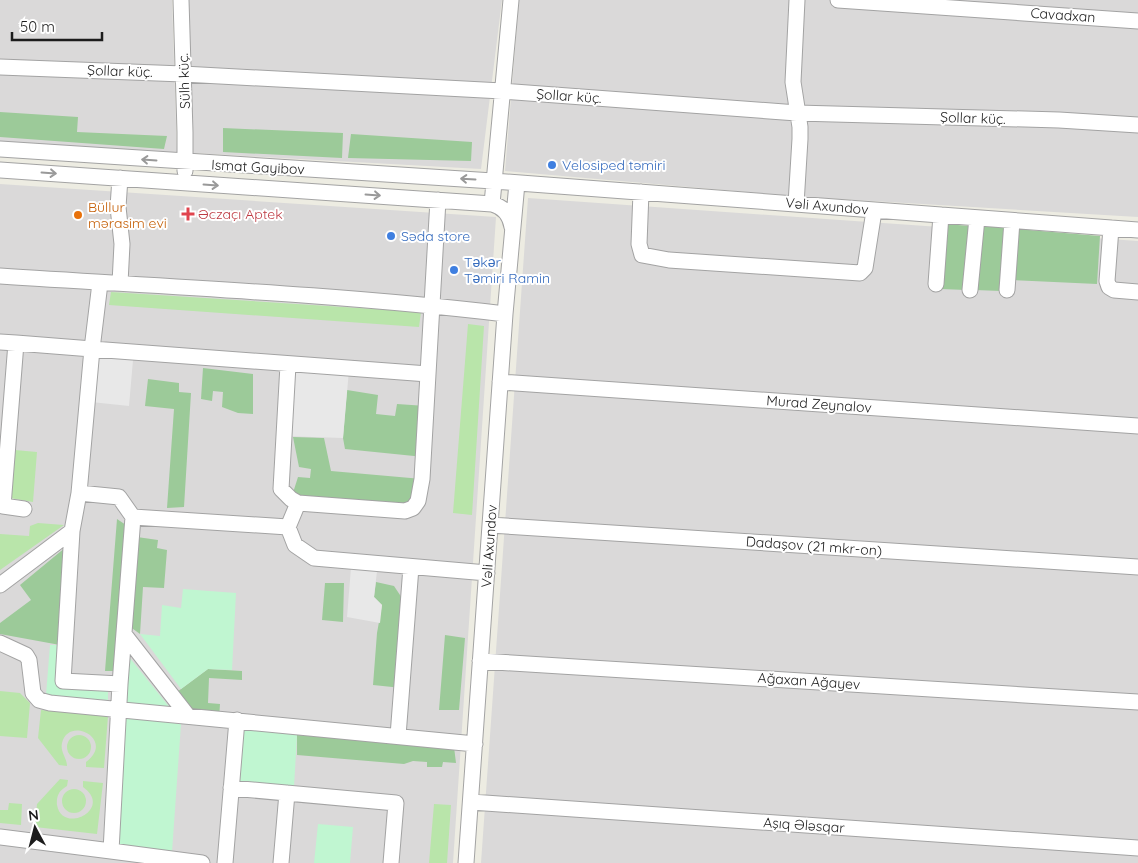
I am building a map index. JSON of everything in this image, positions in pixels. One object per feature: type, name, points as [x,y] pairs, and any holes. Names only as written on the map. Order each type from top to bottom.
[{"type":"street","name":"Sülh küç.","points":[[181,0],[184,183]]},
{"type":"street","points":[[492,204],[511,0]]},
{"type":"street","points":[[796,204],[800,133],[793,82],[797,0]]},
{"type":"street","name":"Cavadxan","points":[[838,0],[1138,21]]},
{"type":"street","name":"Şollar küç.","points":[[0,66],[502,91],[798,113],[1059,120],[1138,125]]},
{"type":"street","name":"Ismat Gayibov","points":[[0,149],[517,183]]},
{"type":"street","name":"Ismat Gayibov","points":[[0,170],[492,204]]},
{"type":"street","points":[[120,178],[118,207],[122,244],[120,283]]},
{"type":"street","points":[[492,204],[517,183]]},
{"type":"street","name":"Vəli Axundov","points":[[466,863],[505,314],[517,183],[1138,230]]},
{"type":"street","points":[[640,192],[639,244],[642,256],[669,260],[860,273],[865,268],[874,210]]},
{"type":"street","points":[[288,365],[281,489],[291,500],[298,504],[405,511],[414,508],[418,500],[422,479],[438,200]]},
{"type":"street","points":[[492,204],[499,206],[506,212],[511,221],[512,229]]},
{"type":"street","points":[[936,284],[941,215]]},
{"type":"street","points":[[970,290],[977,218]]},
{"type":"street","points":[[1008,290],[1012,221]]},
{"type":"street","points":[[1111,228],[1107,281],[1109,287],[1114,290],[1138,292]]},
{"type":"street","points":[[0,276],[432,305],[505,314]]},
{"type":"street","points":[[100,282],[79,493],[72,531],[63,681],[120,684]]},
{"type":"street","points":[[0,342],[428,374]]},
{"type":"street","points":[[16,343],[3,506],[24,508]]},
{"type":"street","name":"Murad Zeynalov","points":[[500,382],[1138,426]]},
{"type":"street","points":[[79,493],[119,497],[133,517],[118,709],[110,851]]},
{"type":"street","points":[[298,504],[288,527],[295,545],[314,558],[487,574]]},
{"type":"street","points":[[133,517],[288,527]]},
{"type":"street","name":"Dadaşov (21 mkr-on)","points":[[490,525],[1138,567]]},
{"type":"street","points":[[0,585],[72,531]]},
{"type":"street","points":[[398,736],[410,567]]},
{"type":"street","points":[[124,634],[188,716]]},
{"type":"street","points":[[0,643],[26,655],[29,660],[33,693],[39,700],[50,703],[475,744]]},
{"type":"street","name":"Ağaxan Ağayev","points":[[480,661],[1138,702]]},
{"type":"street","points":[[225,863],[237,720]]},
{"type":"street","points":[[231,788],[396,803],[391,863]]},
{"type":"street","points":[[281,863],[287,793]]},
{"type":"street","name":"Aşıq Ələsqar","points":[[471,802],[1138,848]]},
{"type":"street","points":[[0,837],[202,863]]},
{"type":"shaded area","points":[[0,0],[172,0],[177,153],[0,141]]},
{"type":"shaded area","points":[[187,0],[502,0],[481,169],[193,153]]},
{"type":"shaded area","points":[[519,0],[1138,0],[1138,217],[805,197],[505,171]]},
{"type":"shaded area","points":[[0,184],[496,217],[453,863],[0,863]]},
{"type":"shaded area","points":[[528,198],[1138,241],[1138,863],[481,863]]},
{"type":"shaded area","points":[[95,356],[133,360],[129,406],[91,402]]},
{"type":"shaded area","points":[[288,365],[349,370],[343,438],[283,436]]},
{"type":"shaded area","points":[[351,568],[377,571],[374,597],[382,605],[380,623],[347,617]]},
{"type":"green space","points":[[0,112],[78,117],[77,132],[167,136],[164,149],[0,137]]},
{"type":"green space","points":[[223,128],[343,133],[342,158],[223,152]]},
{"type":"green space","points":[[351,134],[472,142],[471,161],[348,158]]},
{"type":"green space","points":[[946,224],[970,226],[966,290],[941,289]]},
{"type":"green space","points":[[980,227],[1005,227],[1001,291],[975,290]]},
{"type":"green space","points":[[1017,229],[1100,236],[1097,284],[1013,280]]},
{"type":"green space","points":[[111,292],[421,312],[419,327],[109,305]]},
{"type":"green space","points":[[468,324],[484,326],[472,515],[453,513]]},
{"type":"green space","points":[[203,368],[253,374],[253,414],[238,413],[222,407],[223,392],[213,391],[212,401],[201,399]]},
{"type":"green space","points":[[148,379],[179,383],[179,392],[191,393],[184,507],[167,508],[174,409],[145,406]]},
{"type":"green space","points":[[347,390],[378,395],[376,414],[395,416],[397,404],[426,406],[424,457],[345,449],[343,438]]},
{"type":"green space","points":[[293,437],[324,438],[331,471],[422,479],[413,508],[291,499],[298,477],[310,478],[311,469],[299,467]]},
{"type":"green space","points":[[15,450],[37,452],[33,502],[10,498]]},
{"type":"green space","points":[[117,519],[132,529],[121,671],[105,671]]},
{"type":"green space","points":[[38,523],[64,525],[0,570],[0,534],[29,536],[30,526]]},
{"type":"green space","points":[[137,537],[158,540],[157,548],[167,550],[164,588],[143,587],[140,634],[129,626]]},
{"type":"green space","points":[[66,547],[60,645],[0,634],[0,623],[31,600],[20,585]]},
{"type":"green space","points":[[376,582],[394,586],[408,607],[402,688],[373,685],[377,633],[382,605],[374,597]]},
{"type":"green space","points":[[325,583],[344,583],[343,622],[322,620]]},
{"type":"green space","points":[[183,589],[236,593],[232,670],[208,669],[181,689],[140,634],[160,636],[162,605],[181,608]]},
{"type":"green space","points":[[445,635],[465,638],[459,710],[439,710]]},
{"type":"green space","points":[[50,645],[60,645],[57,685],[108,688],[108,700],[46,695]]},
{"type":"green space","points":[[129,657],[171,709],[126,704]]},
{"type":"green space","points":[[208,669],[242,671],[242,680],[209,678],[208,703],[220,704],[219,719],[188,716],[173,695]]},
{"type":"green space","points":[[0,691],[20,693],[30,703],[27,738],[0,736]]},
{"type":"green space","points":[[41,710],[108,716],[104,768],[86,767],[86,762],[94,754],[96,746],[88,734],[81,731],[73,731],[66,735],[62,746],[67,766],[59,765],[38,738]]},
{"type":"green space","points":[[125,716],[181,724],[172,852],[118,844]]},
{"type":"green space","points":[[244,728],[297,735],[294,787],[240,782]]},
{"type":"green space","points":[[79,735],[88,738],[91,747],[88,756],[79,759],[70,756],[67,747],[70,738]]},
{"type":"green space","points":[[297,735],[454,747],[456,763],[443,762],[442,767],[427,767],[427,762],[413,761],[404,764],[297,755]]},
{"type":"green space","points":[[60,779],[68,780],[67,786],[60,791],[57,805],[61,814],[68,818],[84,816],[90,810],[93,803],[91,795],[83,787],[83,781],[103,783],[97,834],[35,827],[37,804]]},
{"type":"green space","points":[[74,789],[83,792],[86,801],[83,810],[74,813],[65,810],[62,801],[65,792]]},
{"type":"green space","points":[[9,803],[22,804],[21,825],[0,823],[0,810],[8,810]]},
{"type":"green space","points":[[434,804],[451,805],[447,863],[429,863]]},
{"type":"green space","points":[[318,824],[353,827],[350,863],[314,863]]},
{"type":"place","name":"Velosiped təmiri","points":[[552,165]]},
{"type":"place","name":"Əczaçı Aptek","points":[[188,214]]},
{"type":"place","name":"Büllur mərasim evi","points":[[78,215]]},
{"type":"place","name":"Səda store","points":[[391,236]]},
{"type":"place","name":"Tәkәr Tәmiri Ramin","points":[[454,270]]}]
